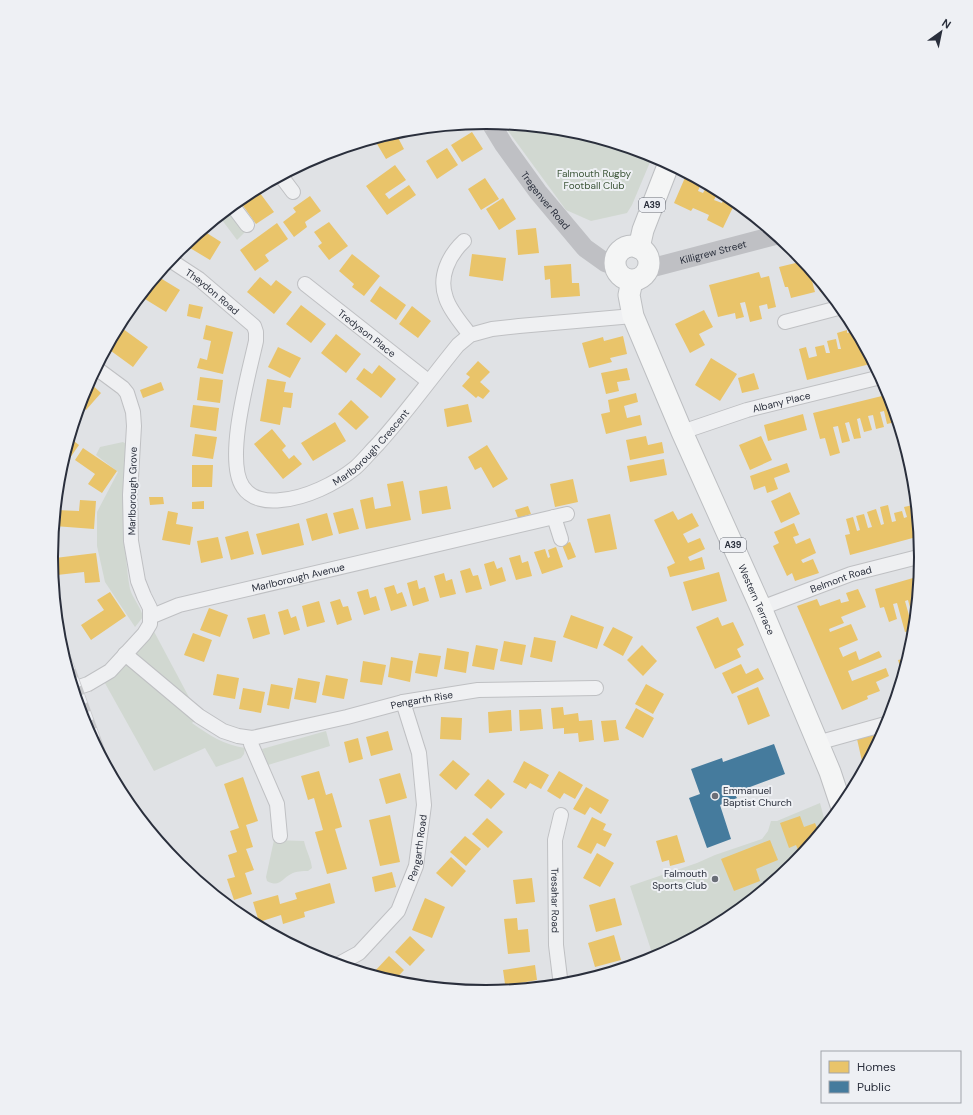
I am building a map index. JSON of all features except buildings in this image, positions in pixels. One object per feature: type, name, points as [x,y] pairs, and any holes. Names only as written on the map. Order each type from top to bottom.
[{"type":"main road","name":"A39","points":[[639,248],[643,230],[667,169]]},
{"type":"main road","points":[[632,246],[639,248],[647,256],[649,267],[643,277],[632,281],[625,280],[620,276],[616,271],[614,264],[615,257],[619,252],[625,247],[632,246]]},
{"type":"main road","name":"Western Terrace","points":[[632,281],[629,294],[634,316],[682,432],[761,608],[830,772],[840,801]]},
{"type":"street","name":"Tregenver Road","points":[[494,129],[538,192],[586,248],[606,263],[614,264]]},
{"type":"street","points":[[285,179],[294,192]]},
{"type":"street","points":[[236,210],[247,225]]},
{"type":"street","name":"Killigrew Street","points":[[649,267],[655,267],[771,237]]},
{"type":"street","points":[[464,241],[449,259],[446,269],[444,290],[446,299],[470,335]]},
{"type":"street","name":"Theydon Road","points":[[175,264],[199,279],[254,326]]},
{"type":"street","name":"Tredyson Place","points":[[306,284],[428,381]]},
{"type":"street","points":[[786,322],[835,309]]},
{"type":"street","name":"Marlborough Crescent","points":[[254,326],[256,332],[256,342],[238,427],[235,461],[242,487],[252,496],[259,499],[272,501],[288,500],[314,491],[346,475],[356,468],[395,425],[428,381],[458,345],[470,335],[492,329],[634,316]]},
{"type":"street","name":"Marlborough Grove","points":[[101,371],[123,388],[127,393],[134,412],[130,496],[131,541],[138,581],[150,608],[150,616]]},
{"type":"street","name":"Albany Place","points":[[682,432],[746,410],[875,378]]},
{"type":"street","name":"Marlborough Avenue","points":[[150,616],[179,605],[560,516],[561,539]]},
{"type":"street","name":"Belmont Road","points":[[761,608],[851,574],[915,558]]},
{"type":"street","points":[[79,687],[88,684],[110,671],[144,634],[150,624],[150,616]]},
{"type":"street","name":"Pengarth Rise","points":[[125,654],[199,716],[223,731],[238,736],[252,738],[347,717],[403,702],[478,690],[596,688]]},
{"type":"street","name":"Pengarth Road","points":[[344,961],[359,953],[398,911],[416,866],[424,805],[419,753],[403,702]]},
{"type":"street","points":[[817,743],[880,725]]},
{"type":"street","points":[[252,738],[251,744],[277,804],[280,836]]},
{"type":"street","name":"Tresahar Road","points":[[560,979],[556,945],[555,840],[561,815]]},
{"type":"green space","name":"Falmouth Rugby Football Club","points":[[507,130],[570,137],[624,152],[650,162],[632,205],[627,213],[591,221],[566,210]]},
{"type":"green space","points":[[231,214],[246,231],[237,240],[223,221]]},
{"type":"green space","points":[[123,442],[126,444],[123,515],[128,574],[130,589],[143,617],[135,627],[105,582],[97,546],[97,512],[118,472],[96,455],[100,447]]},
{"type":"green space","points":[[150,624],[199,716],[192,723],[223,742],[245,748],[244,754],[241,758],[216,767],[205,748],[154,771],[101,676]]},
{"type":"green space","points":[[326,731],[330,746],[268,765],[262,749]]},
{"type":"green space","name":"Falmouth Sports Club","points":[[820,803],[825,819],[809,840],[769,880],[725,914],[701,929],[652,952],[630,886],[762,839],[768,831],[771,821],[777,821]]},
{"type":"green space","points":[[274,840],[304,841],[312,868],[308,871],[293,873],[275,884],[267,881],[266,877]]},
{"type":"railway","points":[[73,668],[101,744]]},
{"type":"place","name":"Emmanuel Baptist Church","points":[[715,796]]},
{"type":"place","name":"Falmouth Sports Club","points":[[715,879]]}]
